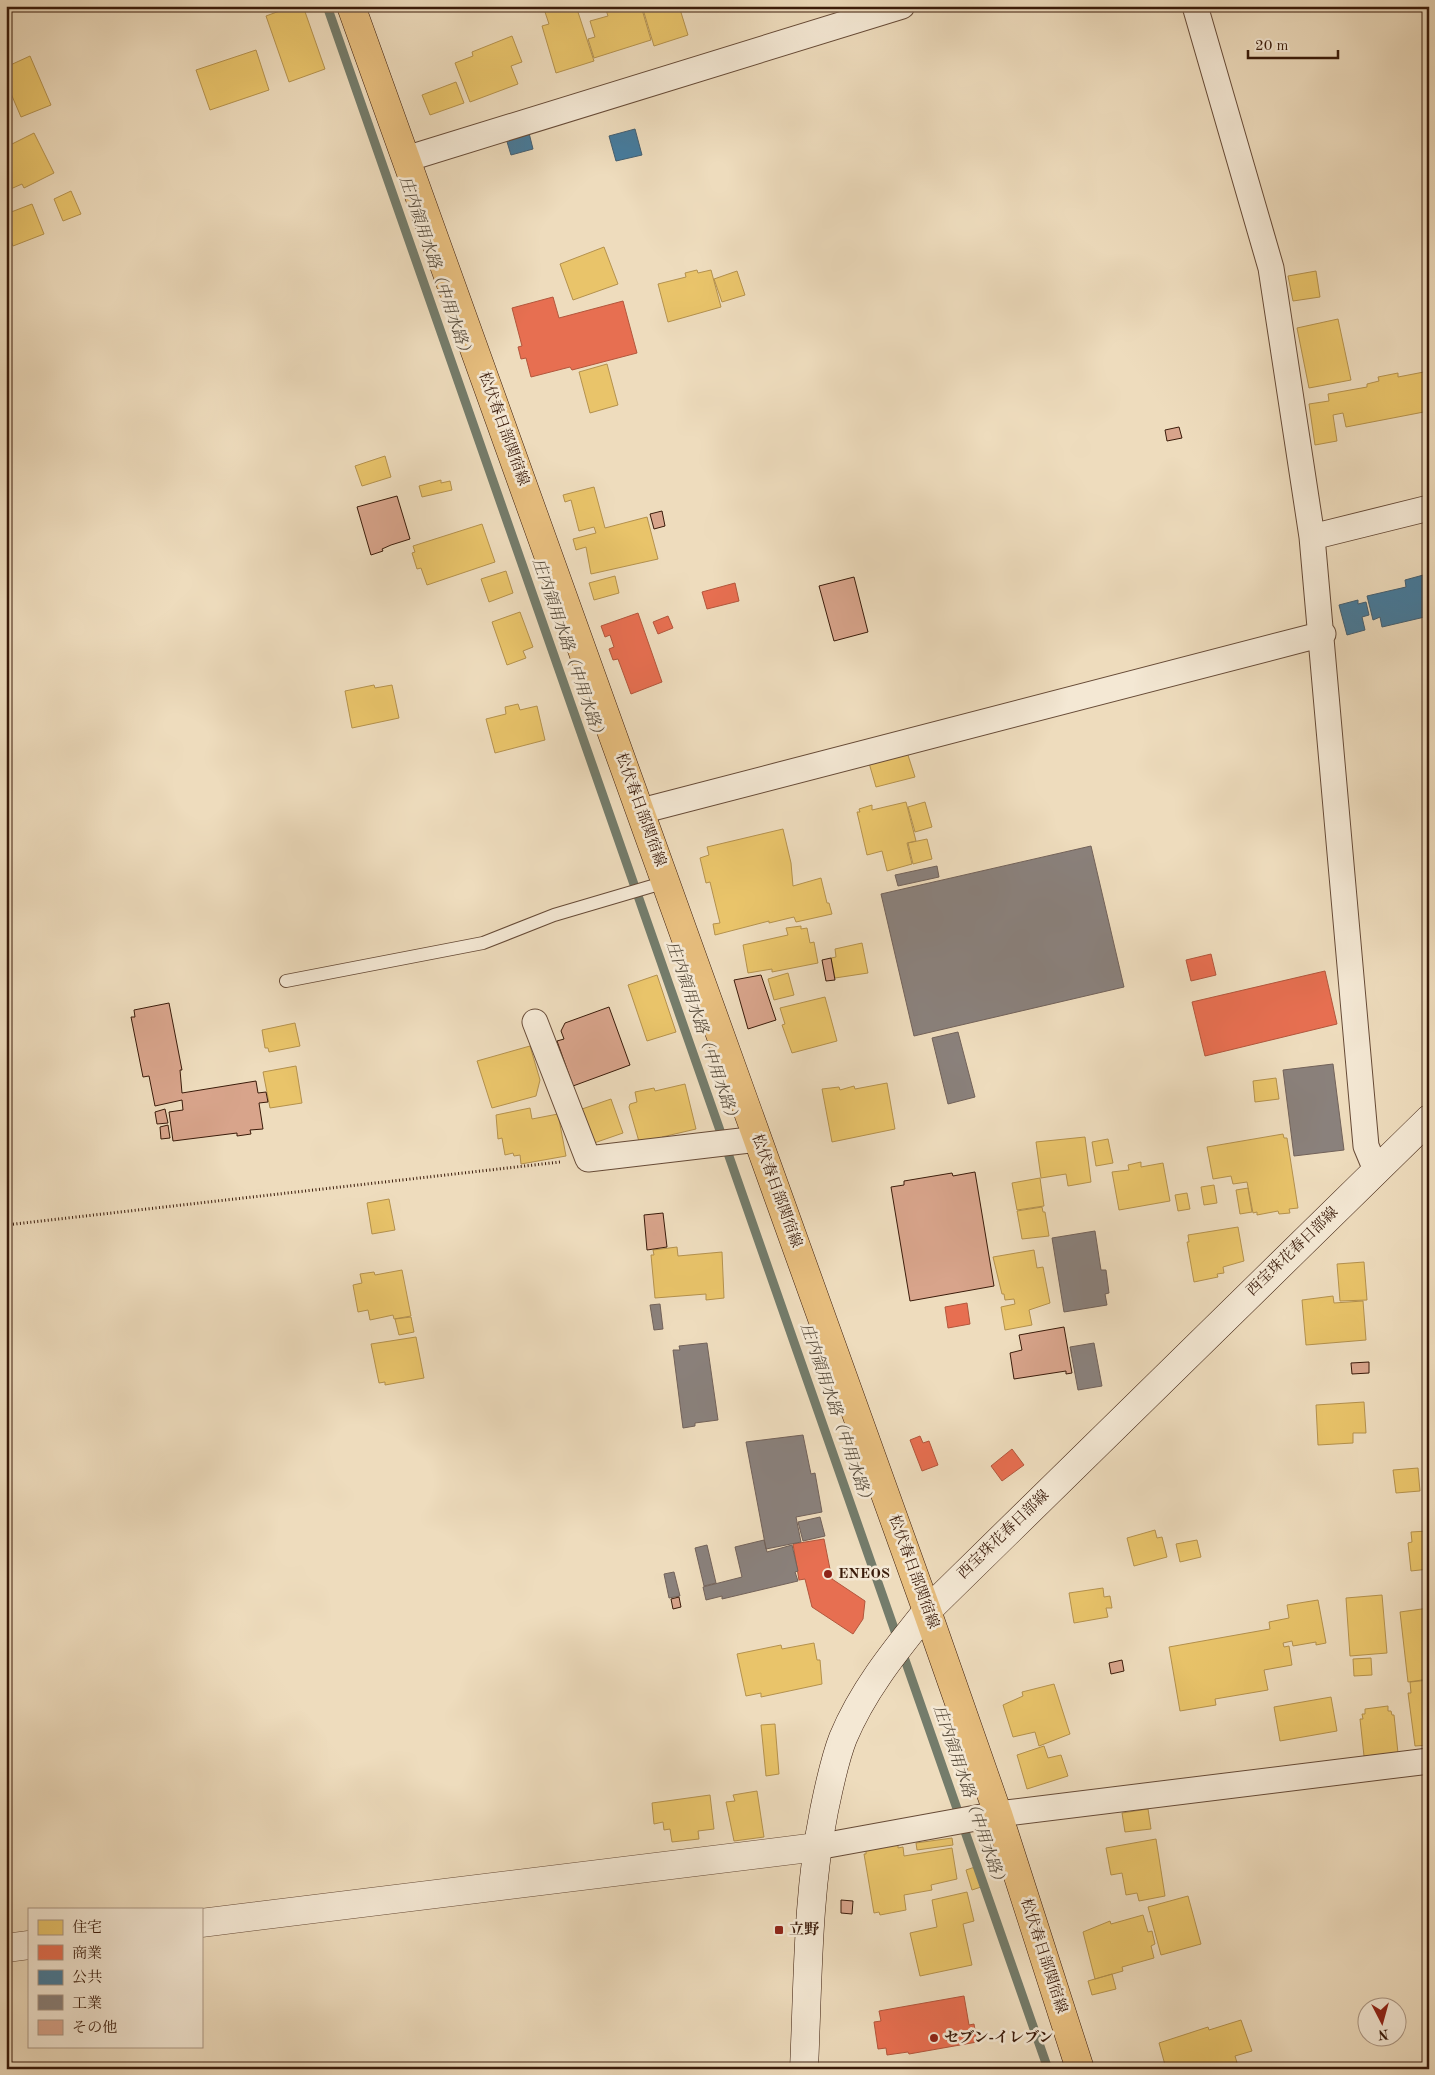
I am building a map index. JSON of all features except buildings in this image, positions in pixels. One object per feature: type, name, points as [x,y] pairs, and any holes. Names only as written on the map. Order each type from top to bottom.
[{"type":"main road","name":"松伏春日部関宿線","points":[[351,6],[927,1611],[998,1814],[1080,2069]]},
{"type":"main road","name":"西宝珠花春日部線","points":[[804,2069],[810,1928],[817,1847],[828,1790],[843,1738],[882,1667],[927,1611],[1429,1119]]},
{"type":"main road","points":[[202,1923],[817,1847]]},
{"type":"main road","points":[[6,1948],[28,1945]]},
{"type":"street","points":[[406,159],[902,6]]},
{"type":"street","points":[[1195,6],[1271,268],[1312,537],[1323,634],[1366,1146],[1376,1170]]},
{"type":"street","points":[[1312,537],[1429,508]]},
{"type":"street","points":[[640,810],[1323,634]]},
{"type":"street","points":[[535,1022],[588,1160],[758,1139]]},
{"type":"street","points":[[817,1847],[998,1814],[1429,1761]]},
{"type":"lane","points":[[286,981],[483,943],[554,914],[666,882]]},
{"type":"path","points":[[6,1225],[588,1160]]},
{"type":"waterway","name":"庄内領用水路（中用水路）","points":[[327,6],[1048,2069]]},
{"type":"place","name":"ENEOS","points":[[828,1574]]},
{"type":"place","name":"立野","points":[[779,1930]]},
{"type":"place","name":"セブン-イレブン","points":[[934,2038]]}]
